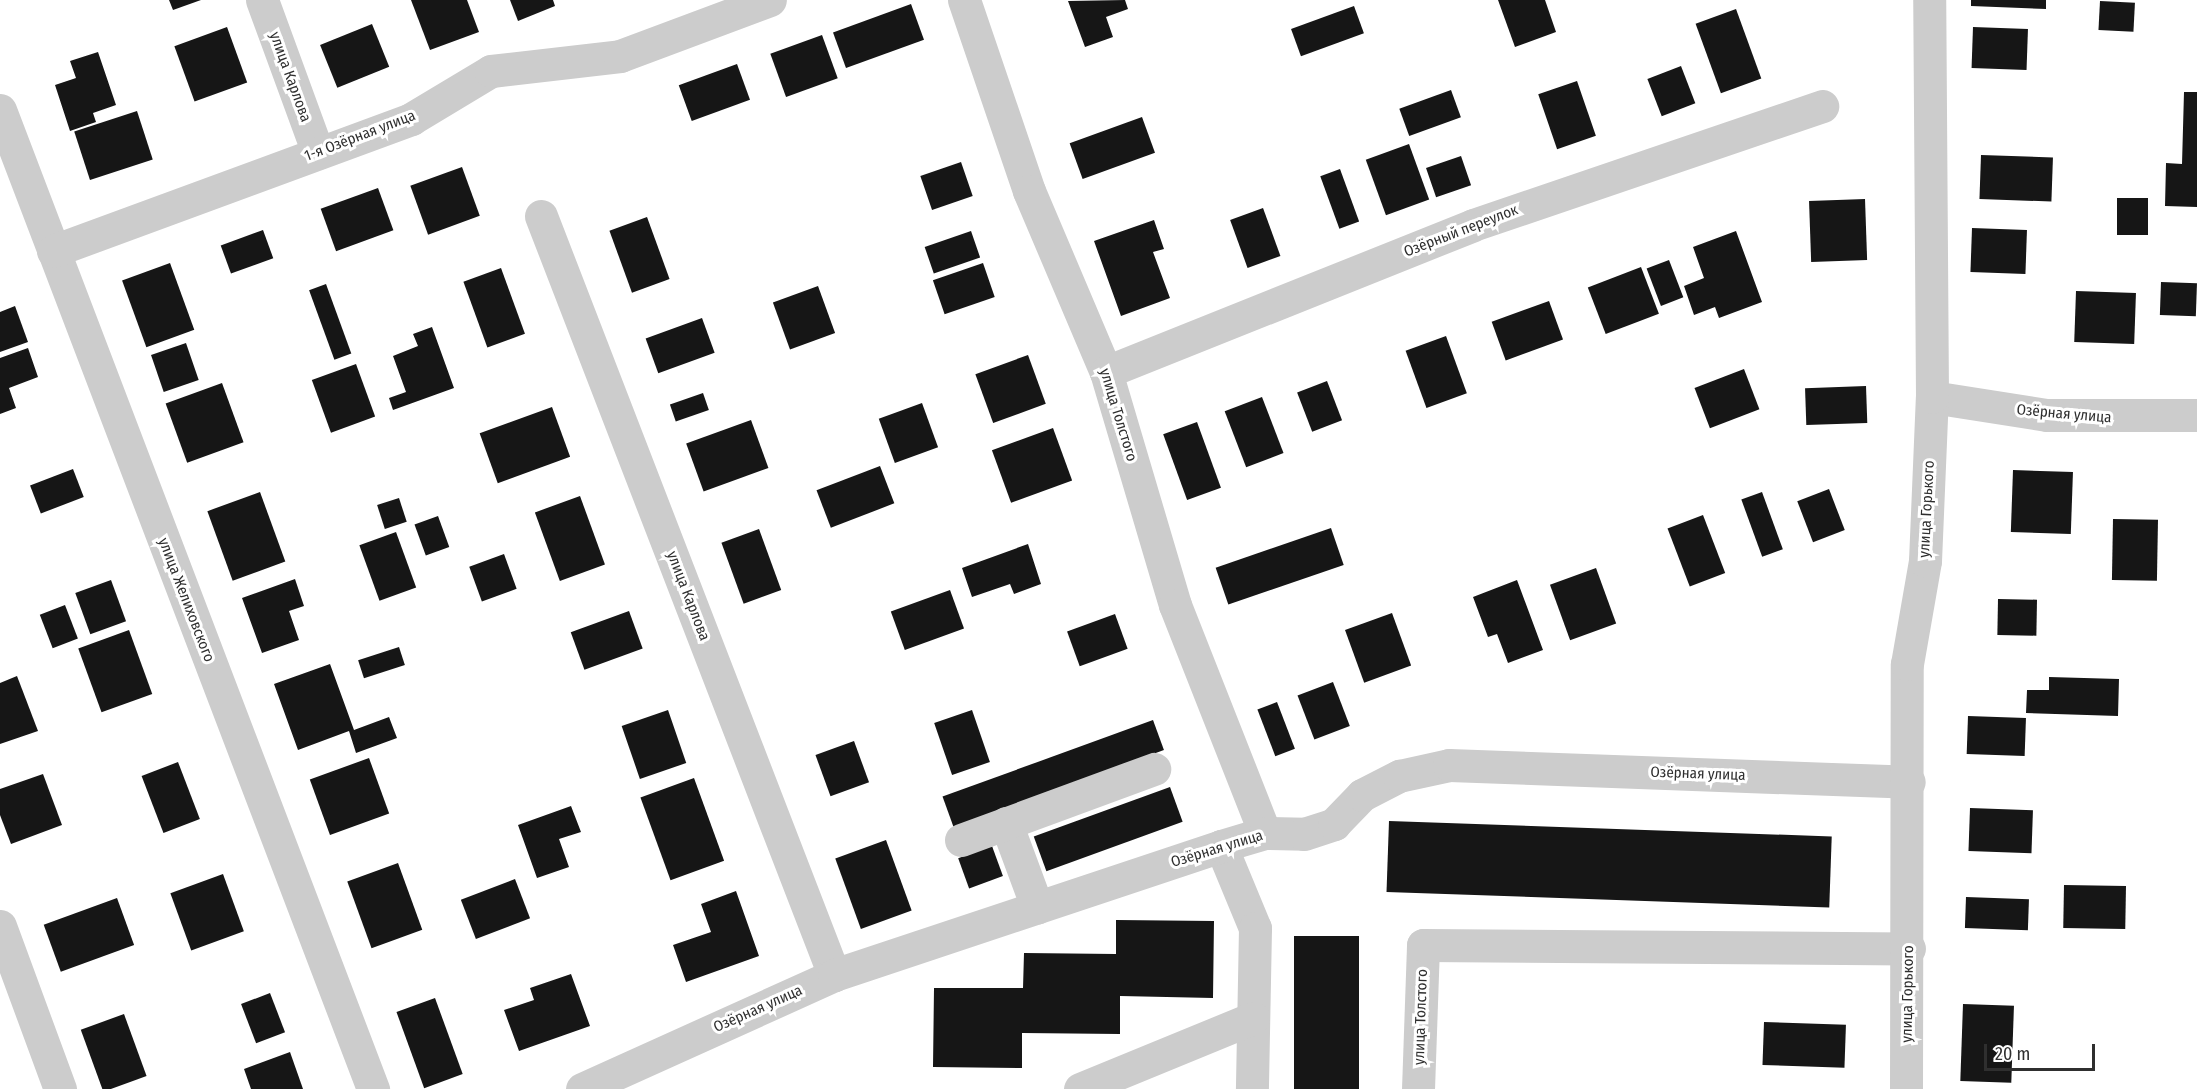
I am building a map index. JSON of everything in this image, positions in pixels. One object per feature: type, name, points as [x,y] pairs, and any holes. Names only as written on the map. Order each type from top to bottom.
[{"type":"street","name":"улица Карлова","points":[[262,0],[318,153]]},
{"type":"street","name":"1-я Озёрная улица","points":[[53,251],[411,119],[491,71],[620,56],[770,0]]},
{"type":"street","name":"улица Толстого","points":[[964,0],[1029,191],[1106,372],[1175,605],[1265,833]]},
{"type":"street","name":"улица Горького","points":[[1906,1089],[1909,948],[1907,664],[1925,561],[1932,398],[1929,0]]},
{"type":"street","name":"Озёрный переулок","points":[[1106,372],[1473,225],[1822,106]]},
{"type":"street","name":"улица Желиховского","points":[[0,110],[373,1089]]},
{"type":"street","name":"улица Карлова","points":[[541,216],[834,975]]},
{"type":"street","name":"Озёрная улица","points":[[1932,398],[2048,415],[2197,415]]},
{"type":"street","name":"Озёрная улица","points":[[582,1089],[834,975],[1221,846],[1265,833],[1304,834],[1334,824],[1362,795],[1399,776],[1449,765],[1909,782]]},
{"type":"street","points":[[961,840],[1154,769]]},
{"type":"street","points":[[1006,823],[1037,907]]},
{"type":"street","points":[[1221,846],[1255,928],[1252,1089]]},
{"type":"street","points":[[0,926],[60,1089]]},
{"type":"street","name":"улица Толстого","points":[[1418,1089],[1423,945],[1909,948]]},
{"type":"street","points":[[1080,1089],[1254,1018]]},
{"type":"building","points":[[169,0],[201,0],[173,10]]},
{"type":"building","points":[[411,0],[467,0],[479,32],[430,50]]},
{"type":"building","points":[[510,0],[553,0],[555,6],[518,21]]},
{"type":"building","points":[[1125,0],[1128,9],[1106,17],[1113,37],[1085,47],[1068,1]]},
{"type":"building","points":[[1498,0],[1545,0],[1556,32],[1515,47]]},
{"type":"building","points":[[1971,0],[2046,0],[2046,9],[1971,6]]},
{"type":"building","points":[[2100,1],[2135,3],[2133,32],[2098,30]]},
{"type":"building","points":[[911,4],[924,40],[846,68],[833,32]]},
{"type":"building","points":[[1354,6],[1364,33],[1301,56],[1291,29]]},
{"type":"building","points":[[1736,9],[1761,79],[1721,93],[1696,24]]},
{"type":"building","points":[[372,24],[389,67],[337,88],[320,45]]},
{"type":"building","points":[[227,27],[247,82],[195,102],[174,46]]},
{"type":"building","points":[[1973,27],[2028,29],[2027,70],[1972,68]]},
{"type":"building","points":[[822,35],[838,78],[786,97],[770,54]]},
{"type":"building","points":[[98,52],[116,105],[93,113],[96,122],[70,131],[55,85],[76,78],[70,61]]},
{"type":"building","points":[[737,64],[750,100],[692,121],[679,85]]},
{"type":"building","points":[[1681,66],[1695,103],[1662,116],[1647,79]]},
{"type":"building","points":[[1577,81],[1596,136],[1557,149],[1538,94]]},
{"type":"building","points":[[1451,90],[1461,117],[1409,136],[1399,109]]},
{"type":"building","points":[[2184,92],[2197,92],[2197,207],[2165,206],[2166,163],[2182,164]]},
{"type":"building","points":[[137,111],[153,160],[90,180],[74,131]]},
{"type":"building","points":[[1142,117],[1155,153],[1083,179],[1070,143]]},
{"type":"building","points":[[1409,144],[1429,199],[1386,215],[1366,160]]},
{"type":"building","points":[[1981,155],[2053,158],[2051,201],[1979,199]]},
{"type":"building","points":[[1461,156],[1471,185],[1436,197],[1426,168]]},
{"type":"building","points":[[961,162],[973,196],[932,210],[920,176]]},
{"type":"building","points":[[462,167],[480,216],[428,235],[410,186]]},
{"type":"building","points":[[1340,169],[1359,222],[1339,229],[1320,176]]},
{"type":"building","points":[[378,188],[393,230],[336,251],[321,209]]},
{"type":"building","points":[[2117,198],[2148,198],[2148,235],[2117,235]]},
{"type":"building","points":[[1865,199],[1867,260],[1811,262],[1809,201]]},
{"type":"building","points":[[1263,208],[1280,256],[1248,268],[1230,220]]},
{"type":"building","points":[[647,217],[670,279],[632,293],[609,231]]},
{"type":"building","points":[[1154,220],[1164,249],[1153,252],[1170,298],[1121,316],[1094,241]]},
{"type":"building","points":[[1972,228],[2027,230],[2025,274],[1970,272]]},
{"type":"building","points":[[263,230],[273,258],[231,274],[221,245]]},
{"type":"building","points":[[971,231],[980,257],[934,273],[925,247]]},
{"type":"building","points":[[1736,231],[1762,302],[1719,318],[1715,307],[1694,315],[1684,286],[1704,278],[1693,247]]},
{"type":"building","points":[[1669,260],[1683,297],[1661,306],[1647,269]]},
{"type":"building","points":[[170,263],[194,330],[146,347],[122,280]]},
{"type":"building","points":[[983,263],[995,297],[945,314],[933,280]]},
{"type":"building","points":[[1641,267],[1659,314],[1606,334],[1588,287]]},
{"type":"building","points":[[501,268],[525,334],[487,347],[463,282]]},
{"type":"building","points":[[2161,282],[2197,283],[2196,316],[2160,315]]},
{"type":"building","points":[[326,284],[351,354],[334,360],[309,290]]},
{"type":"building","points":[[818,286],[835,333],[790,349],[773,302]]},
{"type":"building","points":[[2076,291],[2136,293],[2134,344],[2074,342]]},
{"type":"building","points":[[1549,301],[1563,340],[1506,360],[1492,322]]},
{"type":"building","points":[[15,306],[28,342],[0,352],[0,312]]},
{"type":"building","points":[[702,318],[715,353],[658,373],[646,339]]},
{"type":"building","points":[[432,327],[454,388],[393,410],[389,398],[406,392],[393,356],[418,346],[413,334]]},
{"type":"building","points":[[1446,336],[1467,393],[1426,408],[1406,351]]},
{"type":"building","points":[[186,343],[199,380],[164,392],[151,355]]},
{"type":"building","points":[[28,348],[38,377],[9,388],[16,408],[0,414],[0,358]]},
{"type":"building","points":[[1028,355],[1046,404],[993,423],[975,374]]},
{"type":"building","points":[[356,364],[375,417],[331,433],[312,380]]},
{"type":"building","points":[[1744,369],[1759,409],[1710,428],[1695,388]]},
{"type":"building","points":[[1327,381],[1342,420],[1312,432],[1297,392]]},
{"type":"building","points":[[222,383],[244,442],[187,463],[166,404]]},
{"type":"building","points":[[1866,386],[1867,423],[1806,425],[1805,388]]},
{"type":"building","points":[[703,393],[709,410],[676,421],[670,404]]},
{"type":"building","points":[[1262,397],[1284,453],[1246,467],[1225,411]]},
{"type":"building","points":[[922,403],[938,447],[895,463],[879,419]]},
{"type":"building","points":[[552,407],[570,457],[498,483],[480,433]]},
{"type":"building","points":[[751,420],[768,468],[704,492],[686,444]]},
{"type":"building","points":[[1197,422],[1221,488],[1187,500],[1163,434]]},
{"type":"building","points":[[1053,428],[1072,481],[1011,503],[992,450]]},
{"type":"building","points":[[880,466],[894,503],[831,528],[817,490]]},
{"type":"building","points":[[73,469],[84,497],[41,513],[30,485]]},
{"type":"building","points":[[2013,470],[2073,472],[2071,534],[2011,532]]},
{"type":"building","points":[[1829,489],[1845,530],[1813,542],[1797,501]]},
{"type":"building","points":[[260,492],[285,562],[233,581],[207,511]]},
{"type":"building","points":[[1762,492],[1783,549],[1762,557],[1741,500]]},
{"type":"building","points":[[580,496],[605,565],[560,581],[535,512]]},
{"type":"building","points":[[399,498],[407,522],[385,529],[377,505]]},
{"type":"building","points":[[1703,515],[1725,573],[1690,586],[1668,529]]},
{"type":"building","points":[[438,516],[449,547],[426,556],[415,525]]},
{"type":"building","points":[[2113,519],[2158,520],[2157,581],[2112,580]]},
{"type":"building","points":[[1331,528],[1344,565],[1228,605],[1216,568]]},
{"type":"building","points":[[759,529],[781,590],[744,604],[721,543]]},
{"type":"building","points":[[396,532],[416,587],[380,601],[359,545]]},
{"type":"building","points":[[1028,544],[1041,584],[1014,594],[1010,584],[972,597],[962,568]]},
{"type":"building","points":[[504,554],[517,589],[482,601],[469,567]]},
{"type":"building","points":[[1596,568],[1616,623],[1570,640],[1550,585]]},
{"type":"building","points":[[295,579],[304,606],[289,611],[299,640],[262,653],[242,598]]},
{"type":"building","points":[[111,580],[126,621],[90,634],[75,593]]},
{"type":"building","points":[[1517,580],[1543,650],[1508,663],[1497,634],[1488,637],[1473,597]]},
{"type":"building","points":[[950,590],[964,629],[905,650],[891,612]]},
{"type":"building","points":[[1998,599],[2037,600],[2036,636],[1997,635]]},
{"type":"building","points":[[65,605],[78,639],[53,648],[40,615]]},
{"type":"building","points":[[629,611],[643,649],[584,670],[571,632]]},
{"type":"building","points":[[1392,613],[1411,666],[1364,683],[1345,630]]},
{"type":"building","points":[[1115,614],[1128,649],[1080,666],[1067,631]]},
{"type":"building","points":[[129,630],[152,694],[102,712],[78,648]]},
{"type":"building","points":[[399,647],[405,665],[364,678],[358,660]]},
{"type":"building","points":[[330,664],[354,730],[389,717],[397,738],[356,753],[349,731],[298,750],[274,684]]},
{"type":"building","points":[[17,676],[38,731],[0,744],[0,683]]},
{"type":"building","points":[[2049,677],[2119,679],[2118,716],[2026,713],[2027,690],[2049,690]]},
{"type":"building","points":[[1333,682],[1350,726],[1314,739],[1298,696]]},
{"type":"building","points":[[1277,702],[1295,749],[1275,756],[1257,710]]},
{"type":"building","points":[[668,710],[686,763],[640,779],[622,726]]},
{"type":"building","points":[[972,710],[990,762],[952,775],[934,723]]},
{"type":"building","points":[[1968,716],[2026,718],[2025,756],[1967,754]]},
{"type":"building","points":[[1153,720],[1164,750],[953,827],[943,797]]},
{"type":"building","points":[[854,741],[869,782],[831,796],[815,755]]},
{"type":"building","points":[[369,758],[389,813],[330,835],[310,780]]},
{"type":"building","points":[[178,762],[200,819],[163,833],[142,776]]},
{"type":"building","points":[[43,774],[62,825],[11,844],[0,815],[0,789]]},
{"type":"building","points":[[694,778],[724,861],[671,880],[640,797]]},
{"type":"building","points":[[1170,787],[1183,822],[1046,871],[1034,837]]},
{"type":"building","points":[[571,806],[581,832],[559,839],[569,867],[537,878],[518,825]]},
{"type":"building","points":[[1970,808],[2033,810],[2031,853],[1968,851]]},
{"type":"building","points":[[1389,821],[1832,836],[1829,907],[1387,892]]},
{"type":"building","points":[[886,840],[912,910],[861,929],[835,858]]},
{"type":"building","points":[[992,846],[1003,876],[969,888],[958,858]]},
{"type":"building","points":[[398,863],[422,930],[372,948],[347,881]]},
{"type":"building","points":[[223,874],[244,931],[191,950],[170,893]]},
{"type":"building","points":[[515,879],[530,918],[476,939],[461,900]]},
{"type":"building","points":[[2064,885],[2126,886],[2125,929],[2063,928]]},
{"type":"building","points":[[736,891],[759,956],[686,982],[673,945],[711,932],[701,904]]},
{"type":"building","points":[[1966,897],[2029,899],[2028,930],[1965,928]]},
{"type":"building","points":[[117,898],[134,945],[61,972],[44,925]]},
{"type":"building","points":[[1116,920],[1214,921],[1213,998],[1120,996],[1120,1034],[1022,1033],[1022,1068],[933,1067],[934,988],[1023,988],[1024,953],[1116,954]]},
{"type":"building","points":[[1294,936],[1359,936],[1359,1089],[1294,1089]]},
{"type":"building","points":[[571,974],[590,1026],[519,1051],[504,1010],[534,1000],[530,988]]},
{"type":"building","points":[[270,993],[285,1032],[256,1043],[241,1004]]},
{"type":"building","points":[[435,998],[463,1074],[424,1088],[396,1012]]},
{"type":"building","points":[[1963,1004],[2014,1006],[2011,1083],[1960,1081]]},
{"type":"building","points":[[124,1014],[147,1076],[111,1089],[102,1089],[81,1030]]},
{"type":"building","points":[[1764,1022],[1846,1025],[1844,1068],[1762,1065]]},
{"type":"building","points":[[290,1052],[303,1089],[251,1089],[244,1069]]}]
